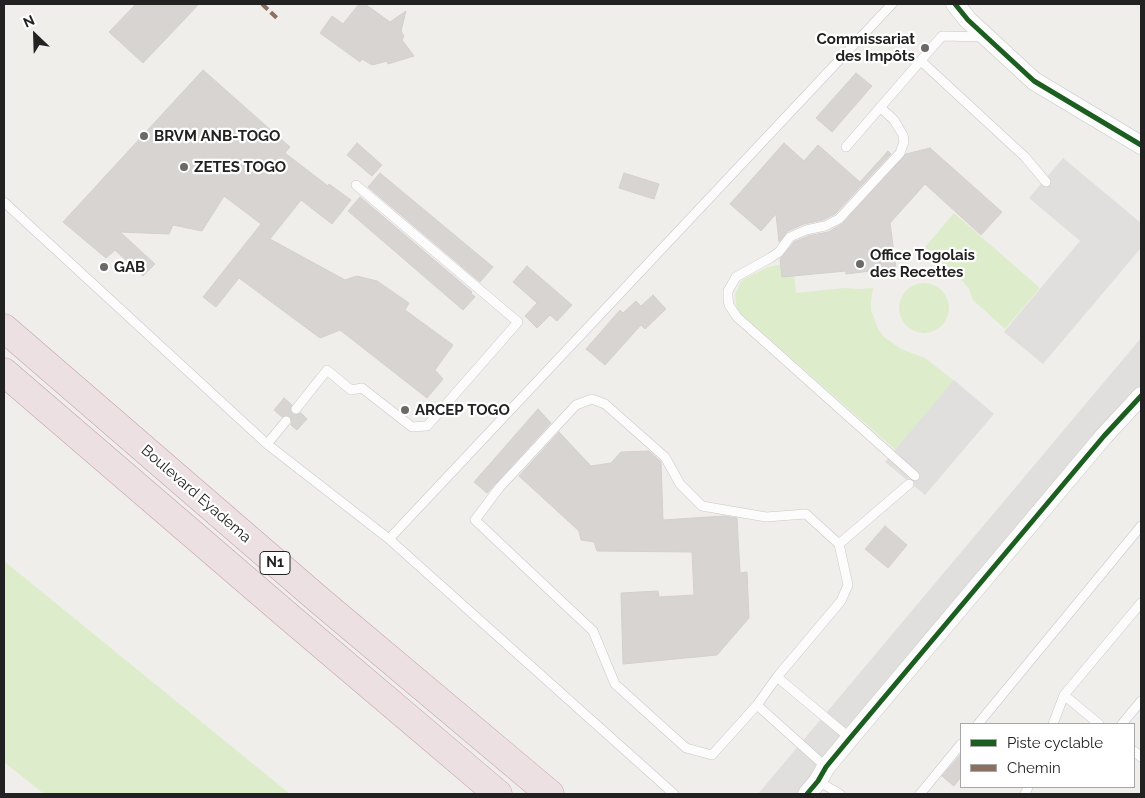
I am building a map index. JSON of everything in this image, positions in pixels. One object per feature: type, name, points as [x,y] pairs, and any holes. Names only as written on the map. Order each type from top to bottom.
[{"type":"highway","name":"Boulevard Eyadema","points":[[4,328],[319,600],[550,794]]},
{"type":"highway","name":"N1","points":[[4,372],[498,794]]},
{"type":"street","points":[[955,4],[968,20],[1034,81],[1141,145]]},
{"type":"street","points":[[807,794],[850,738],[1104,436],[1141,396]]},
{"type":"lane","points":[[389,539],[892,4]]},
{"type":"lane","points":[[846,147],[942,36],[986,37]]},
{"type":"lane","points":[[920,61],[1025,157],[1046,182]]},
{"type":"lane","points":[[880,107],[894,120],[903,135],[904,142],[900,153],[839,220],[790,237],[778,252],[770,258],[736,277],[728,291],[728,298],[729,305],[737,317],[916,476]]},
{"type":"lane","points":[[296,409],[327,370],[351,390],[362,388],[412,427],[427,426],[518,322],[356,185]]},
{"type":"lane","points":[[4,202],[267,444],[389,539],[674,794]]},
{"type":"lane","points":[[592,399],[604,404],[665,457],[680,484],[702,506],[766,517],[806,514],[839,544],[848,584],[841,601],[777,677],[757,705],[712,755],[686,748],[615,684],[593,631],[475,520],[499,488],[576,405],[592,399]]},
{"type":"lane","points":[[267,444],[286,421]]},
{"type":"lane","points":[[839,544],[909,484]]},
{"type":"lane","points":[[979,723],[1141,526]]},
{"type":"lane","points":[[1053,723],[1064,695],[1141,603]]},
{"type":"lane","points":[[777,677],[850,738]]},
{"type":"lane","points":[[1064,695],[1098,723]]},
{"type":"lane","points":[[1123,723],[1141,701]]},
{"type":"lane","points":[[757,705],[840,794]]},
{"type":"lane","points":[[920,794],[960,745]]},
{"type":"green space","points":[[954,213],[1040,288],[1005,329],[973,300],[969,289],[955,272],[944,264],[932,259],[915,259]]},
{"type":"green space","points":[[793,262],[796,293],[844,288],[873,288],[871,310],[878,329],[884,337],[901,349],[925,358],[957,383],[899,453],[737,309],[735,295],[740,283],[744,279],[768,267]]},
{"type":"green space","points":[[919,283],[929,283],[942,290],[949,303],[949,313],[942,326],[929,333],[919,333],[910,329],[903,322],[899,313],[899,303],[903,294],[910,287]]},
{"type":"green space","points":[[4,561],[290,794],[44,794],[4,762]]},
{"type":"shaded area","points":[[1063,158],[1141,223],[1141,248],[1043,364],[1004,332],[1080,241],[1029,198]]},
{"type":"shaded area","points":[[1141,338],[1141,392],[803,794],[758,794]]},
{"type":"shaded area","points":[[954,380],[994,414],[925,495],[885,462]]},
{"type":"building","points":[[136,4],[199,4],[143,63],[109,32]]},
{"type":"building","points":[[359,4],[365,4],[390,22],[406,11],[401,31],[404,36],[402,40],[414,56],[388,64],[387,61],[372,65],[362,59],[360,62],[320,33],[332,16],[343,24]]},
{"type":"building","points":[[203,70],[290,147],[285,153],[328,186],[329,184],[351,200],[332,224],[301,200],[270,239],[345,280],[357,276],[377,281],[409,303],[405,310],[453,345],[435,370],[443,379],[427,398],[340,330],[320,338],[239,278],[216,307],[203,297],[261,224],[224,196],[202,231],[173,225],[169,234],[120,232],[155,264],[143,276],[115,250],[106,258],[63,222]]},
{"type":"building","points":[[856,73],[872,86],[832,132],[816,118]]},
{"type":"building","points":[[357,143],[382,165],[372,176],[347,155]]},
{"type":"building","points":[[784,143],[804,161],[818,145],[860,182],[888,151],[891,154],[835,214],[823,220],[804,224],[788,231],[779,242],[776,214],[761,231],[730,204]]},
{"type":"building","points":[[930,148],[1002,212],[981,235],[925,184],[890,223],[896,268],[846,274],[846,271],[782,277],[780,259],[794,242],[808,236],[828,232],[842,224],[906,154]]},
{"type":"building","points":[[380,173],[493,267],[480,282],[368,187]]},
{"type":"building","points":[[624,173],[659,184],[654,199],[619,188]]},
{"type":"building","points":[[360,197],[472,292],[475,297],[463,310],[348,211]]},
{"type":"building","points":[[527,266],[572,305],[557,321],[550,315],[537,328],[525,316],[537,303],[513,282]]},
{"type":"building","points":[[653,295],[666,309],[645,329],[641,325],[605,365],[586,349],[620,310],[623,313],[636,301],[641,306]]},
{"type":"building","points":[[284,398],[292,405],[290,409],[292,414],[301,413],[307,419],[297,430],[291,425],[290,417],[287,415],[282,417],[274,410]]},
{"type":"building","points":[[538,409],[551,423],[487,493],[474,482]]},
{"type":"building","points":[[559,432],[591,466],[611,463],[621,452],[649,451],[661,462],[663,520],[724,516],[737,518],[740,573],[747,572],[749,618],[717,655],[623,664],[621,593],[658,591],[659,597],[694,595],[692,552],[597,551],[594,542],[581,540],[579,531],[519,476]]},
{"type":"building","points":[[885,526],[907,545],[888,568],[865,549]]},
{"type":"building","points":[[960,755],[960,778],[954,786],[942,776]]},
{"type":"marked path","points":[[262,4],[278,19]]},
{"type":"cycle path","points":[[955,4],[968,20],[1034,81],[1141,145]]},
{"type":"cycle path","points":[[807,794],[850,738],[1104,436],[1141,396]]},
{"type":"place","name":"Commissariat des Impôts","points":[[925,48]]},
{"type":"place","name":"BRVM ANB-TOGO","points":[[144,136]]},
{"type":"place","name":"ZETES TOGO","points":[[184,167]]},
{"type":"place","name":"Office Togolais des Recettes","points":[[860,264]]},
{"type":"place","name":"GAB","points":[[104,267]]},
{"type":"place","name":"ARCEP TOGO","points":[[405,410]]}]
